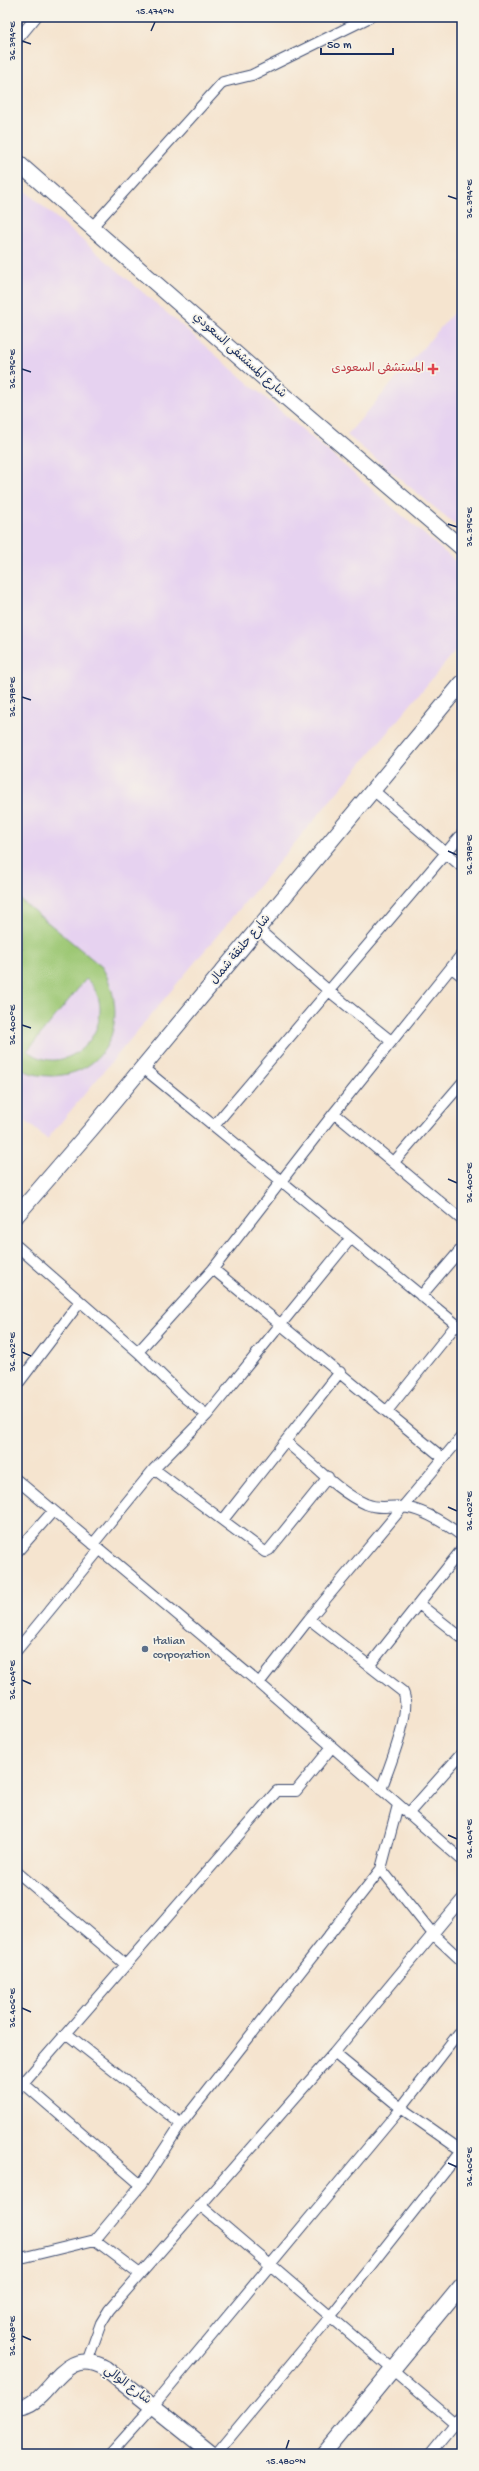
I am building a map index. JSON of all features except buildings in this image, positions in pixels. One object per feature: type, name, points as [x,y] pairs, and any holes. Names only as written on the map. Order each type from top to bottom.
[{"type":"street","points":[[17,40],[36,17]]},
{"type":"street","points":[[92,227],[223,82],[252,75],[370,17]]},
{"type":"street","name":"شارع المستشفى السعودي","points":[[17,162],[289,400],[462,548]]},
{"type":"street","name":"شارع حلنقة شمال","points":[[17,1215],[373,790],[459,691]]},
{"type":"street","points":[[373,790],[462,867]]},
{"type":"street","points":[[214,1126],[462,834]]},
{"type":"street","points":[[258,929],[329,991],[392,1041]]},
{"type":"street","points":[[138,1352],[213,1269],[334,1113],[462,954]]},
{"type":"street","points":[[452,968],[462,976]]},
{"type":"street","points":[[142,1067],[459,1327],[387,1411]]},
{"type":"street","points":[[394,1162],[462,1083]]},
{"type":"street","points":[[334,1113],[462,1220]]},
{"type":"street","points":[[17,1650],[154,1469],[207,1415],[283,1325],[351,1238]]},
{"type":"street","points":[[17,1246],[138,1352],[185,1398],[207,1415]]},
{"type":"street","points":[[421,1296],[462,1248]]},
{"type":"street","points":[[213,1269],[443,1458]]},
{"type":"street","points":[[17,1385],[80,1302]]},
{"type":"street","points":[[222,1520],[286,1442],[340,1372]]},
{"type":"street","points":[[259,1683],[402,1507],[462,1436]]},
{"type":"street","points":[[286,1442],[328,1477],[365,1503],[380,1509],[402,1507],[444,1522],[462,1536]]},
{"type":"street","points":[[154,1469],[222,1520],[260,1551],[269,1550],[328,1477]]},
{"type":"street","points":[[17,1480],[259,1683],[331,1748],[462,1860]]},
{"type":"street","points":[[17,1552],[53,1511]]},
{"type":"street","points":[[369,1666],[462,1549]]},
{"type":"street","points":[[419,1604],[462,1638]]},
{"type":"street","points":[[310,1619],[403,1692],[407,1698],[405,1715],[381,1790]]},
{"type":"street","points":[[141,2185],[20,2086],[67,2034],[124,1964],[175,1910],[277,1791],[296,1791],[331,1748]]},
{"type":"street","points":[[408,1814],[462,1753]]},
{"type":"street","points":[[17,2259],[95,2240],[141,2185],[181,2124],[381,1868],[398,1805]]},
{"type":"street","points":[[381,1868],[433,1934],[462,1961]]},
{"type":"street","points":[[17,1872],[124,1964]]},
{"type":"street","points":[[17,2407],[31,2403],[74,2364],[87,2362],[101,2323],[109,2310],[334,2053],[462,1899]]},
{"type":"street","points":[[110,2454],[153,2406],[401,2108],[462,2029]]},
{"type":"street","points":[[67,2034],[181,2124]]},
{"type":"street","points":[[216,2454],[330,2317],[462,2150],[401,2108],[334,2053]]},
{"type":"street","points":[[200,2205],[393,2371],[460,2422],[430,2454]]},
{"type":"street","points":[[95,2240],[140,2274]]},
{"type":"street","points":[[323,2454],[393,2371],[462,2285]]},
{"type":"street","name":"شارع الوالي","points":[[87,2362],[105,2368],[212,2454]]},
{"type":"shaded area","points":[[17,184],[462,567],[462,643],[47,1139],[17,1114]]},
{"type":"shaded area","name":"المستشفى السعودى","points":[[462,303],[462,530],[347,435]]},
{"type":"green space","points":[[17,897],[102,967],[110,985],[114,1004],[114,1022],[110,1039],[102,1053],[89,1065],[73,1073],[43,1076],[25,1071],[17,1066]],"holes":[[[86,979],[95,990],[99,1002],[100,1015],[96,1028],[90,1039],[81,1049],[69,1056],[56,1060],[41,1058],[27,1051]]]},
{"type":"place","name":"المستشفى السعودى","points":[[433,369]]},
{"type":"place","name":"Italian corporation","points":[[145,1649]]}]
